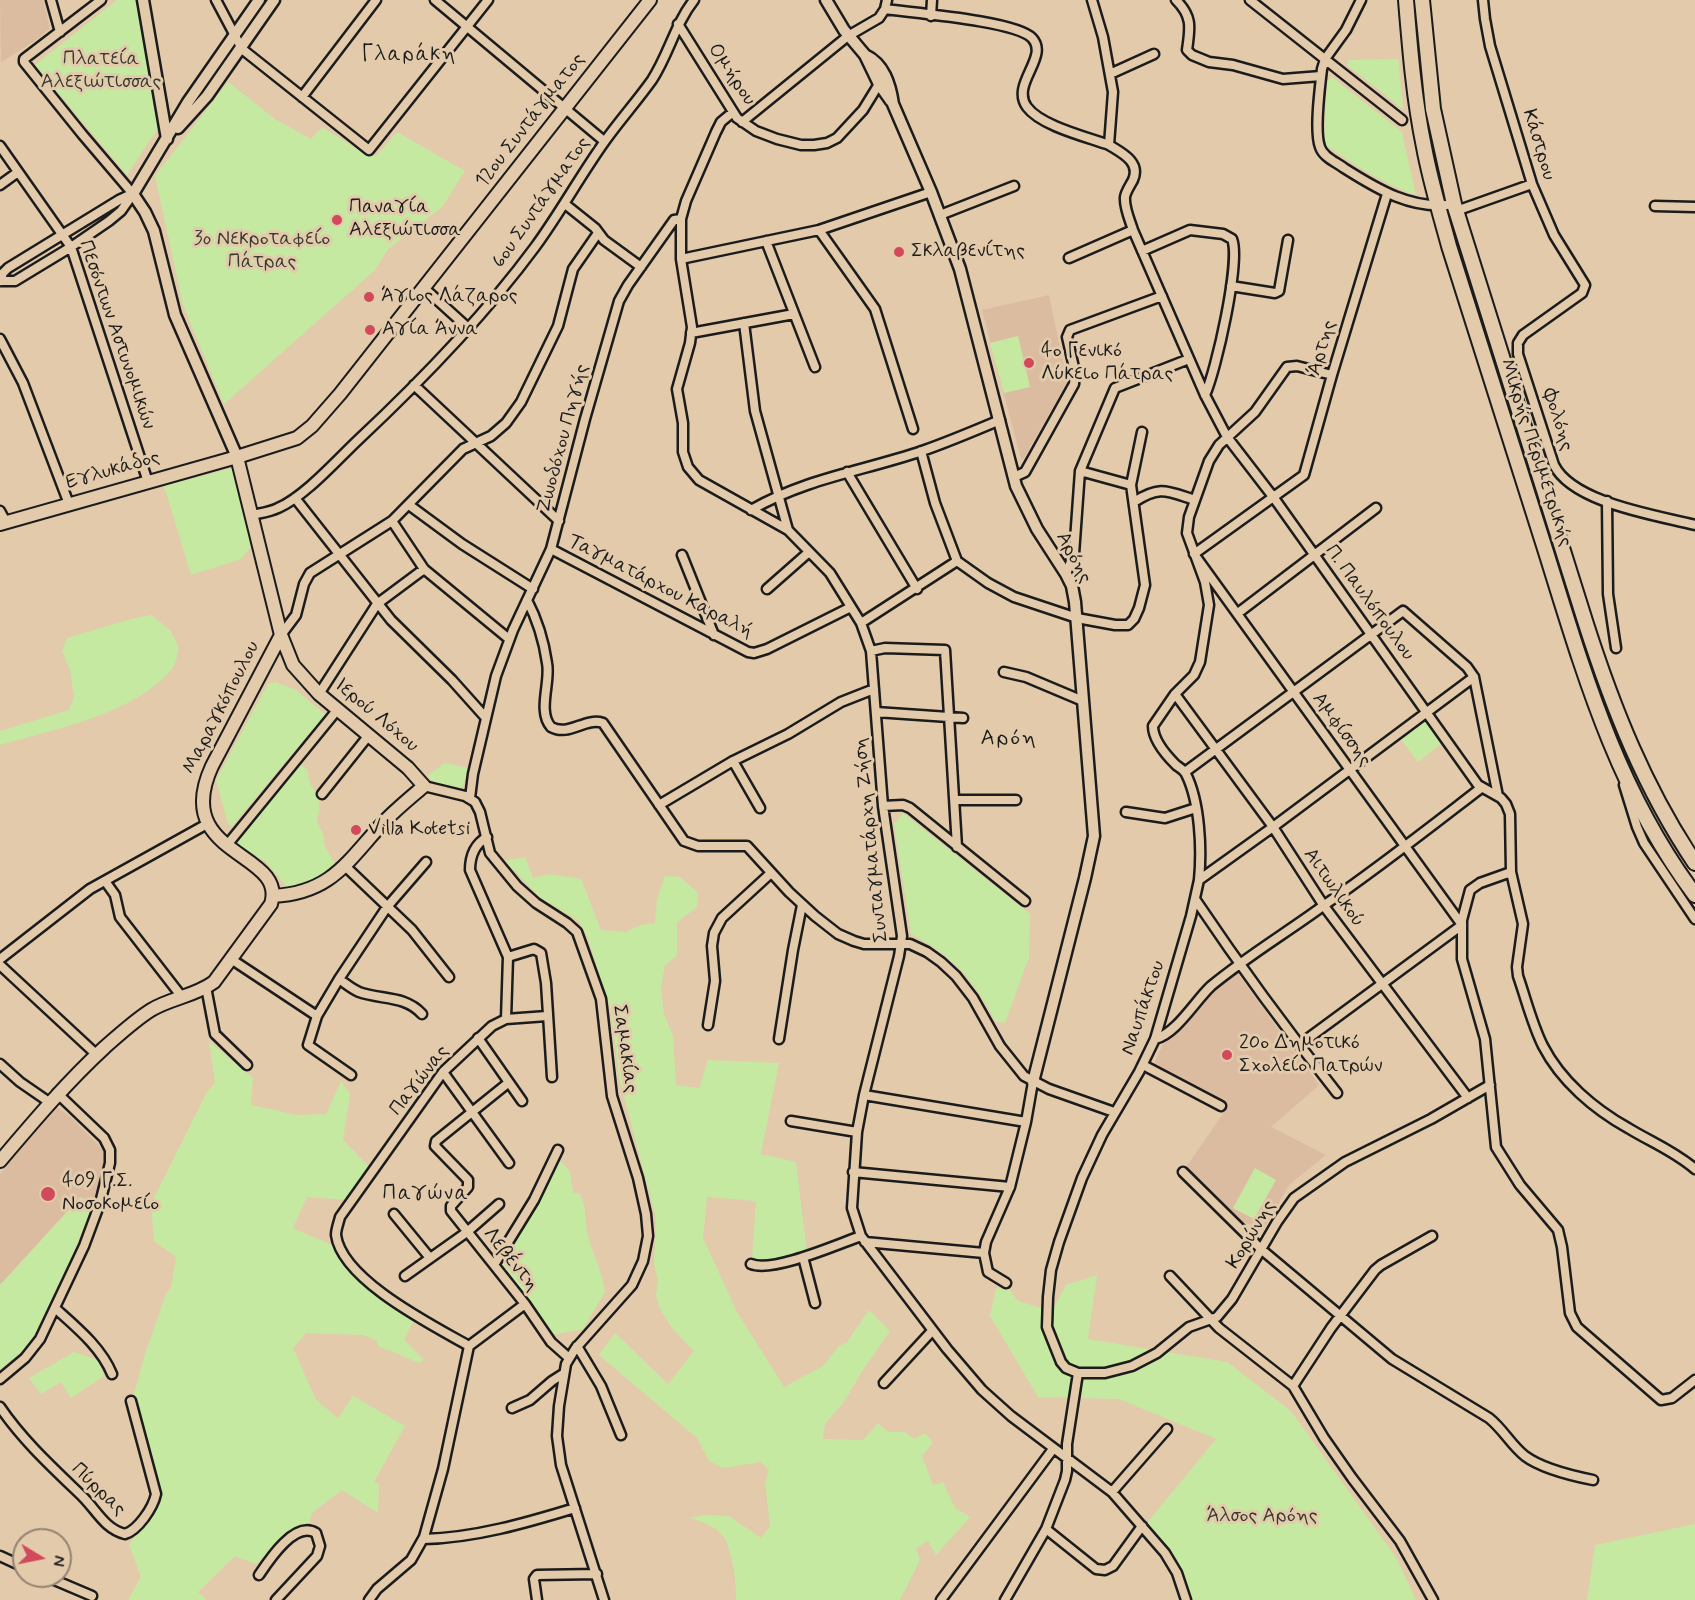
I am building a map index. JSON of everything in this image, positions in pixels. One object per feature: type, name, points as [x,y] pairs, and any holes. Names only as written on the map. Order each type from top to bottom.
[{"type":"main road","name":"12ου Συντάγματος","points":[[237,457],[294,439],[306,432],[340,394],[650,0]]},
{"type":"main road","name":"Μικρής Περιμετρικής","points":[[1406,0],[1420,125],[1438,206],[1576,648],[1618,764],[1649,824],[1695,895]]},
{"type":"main road","name":"Μικρής Περιμετρικής","points":[[1422,0],[1433,109],[1455,208],[1609,693],[1646,780],[1672,828],[1695,862]]},
{"type":"main road","name":"Εγλυκάδος","points":[[2,519],[69,504],[237,457]]},
{"type":"main road","name":"Μαραγκόπουλου","points":[[207,824],[202,806],[207,777],[281,635],[237,457]]},
{"type":"main road","name":"Ιερού Λόχου","points":[[281,635],[293,665],[319,694],[408,768],[424,786]]},
{"type":"main road","points":[[273,896],[289,895],[330,879],[345,866],[390,816],[424,786]]},
{"type":"main road","points":[[0,1161],[53,1098],[97,1055],[152,1010],[206,987],[220,975],[267,909],[273,896],[271,886],[261,871],[227,845],[207,824]]},
{"type":"street","points":[[51,0],[60,32]]},
{"type":"street","points":[[101,0],[24,59],[24,64],[133,194]]},
{"type":"street","points":[[143,0],[167,139]]},
{"type":"street","points":[[216,0],[242,49],[369,150],[489,0]]},
{"type":"street","points":[[133,194],[119,200],[8,268],[0,281],[15,281],[71,247],[121,211],[133,194],[167,139],[188,102],[259,0]]},
{"type":"street","points":[[167,139],[207,96],[242,49],[274,0]]},
{"type":"street","points":[[302,97],[376,0]]},
{"type":"street","points":[[435,0],[604,141]]},
{"type":"street","name":"6ου Συντάγματος","points":[[252,515],[280,507],[295,498],[414,385],[467,327],[533,249],[565,204],[604,141],[656,72],[664,59],[678,24],[694,0]]},
{"type":"street","name":"Αρόης","points":[[826,0],[848,36],[865,55],[879,84],[893,104],[931,192],[963,279],[1014,477],[1030,516],[1066,574],[1073,591],[1094,836],[1033,1082]]},
{"type":"street","points":[[931,16],[933,0]]},
{"type":"street","points":[[742,122],[848,36],[876,20],[886,4],[931,16],[993,23],[1032,38],[1036,44],[1036,54],[1023,89],[1023,98],[1027,107],[1047,122],[1109,145],[1113,92],[1099,20],[1092,0]]},
{"type":"street","points":[[1176,0],[1189,19],[1186,50],[1192,55],[1209,62],[1233,65],[1283,79],[1321,76]]},
{"type":"street","points":[[1250,0],[1402,120]]},
{"type":"street","points":[[1361,0],[1346,30],[1325,59],[1321,76],[1318,136],[1321,151],[1387,194],[1425,205],[1455,208],[1532,184]]},
{"type":"street","name":"Κάστρου","points":[[1484,0],[1490,46],[1532,184],[1554,235],[1584,283],[1584,291],[1520,338]]},
{"type":"street","name":"Ομήρου","points":[[678,24],[733,112],[742,122],[763,134],[787,142],[806,146],[827,143],[837,138],[852,124],[879,84]]},
{"type":"street","points":[[1110,74],[1154,54]]},
{"type":"street","name":"Αρόης","points":[[865,55],[877,61],[890,84],[893,104]]},
{"type":"street","name":"Ζωοδόχου Πηγής","points":[[470,798],[496,676],[509,639],[551,549],[580,436],[619,301],[624,290],[674,220],[681,219],[686,201],[716,132],[724,118],[733,112]]},
{"type":"street","name":"Π. Παυλόπουλου","points":[[1109,145],[1127,156],[1133,163],[1135,176],[1125,197],[1133,230],[1205,395],[1227,437],[1274,498],[1481,788],[1498,796]]},
{"type":"street","name":"Πεσόντων Αστυνομικών","points":[[0,146],[71,247],[148,482]]},
{"type":"street","points":[[0,185],[18,172]]},
{"type":"street","points":[[940,214],[1014,186]]},
{"type":"street","points":[[681,259],[819,230],[931,192]]},
{"type":"street","name":"Μαραγκόπουλου","points":[[133,194],[145,212],[158,241],[175,315],[237,457]]},
{"type":"street","name":"Άρτης","points":[[1194,554],[1305,474],[1332,375],[1387,194]]},
{"type":"street","points":[[565,204],[585,219],[604,240],[641,267]]},
{"type":"street","points":[[1655,206],[1695,207]]},
{"type":"street","name":"Συνταγματάρχη Ζήση","points":[[681,219],[681,259],[691,333],[677,389],[683,423],[682,444],[685,459],[699,480],[788,530],[830,573],[861,623],[871,651],[883,806],[900,918],[901,944],[857,1132],[852,1208],[863,1239],[932,1331],[982,1390],[1053,1449],[1112,1492],[1172,1563],[1186,1600]]},
{"type":"street","points":[[819,230],[874,309],[913,429]]},
{"type":"street","points":[[1069,258],[1133,230]]},
{"type":"street","points":[[1142,251],[1190,230],[1227,236],[1232,239],[1235,248],[1231,286],[1215,367],[1205,395]]},
{"type":"street","points":[[281,635],[296,615],[308,575],[392,521],[463,449],[499,430],[521,402],[558,326],[573,269],[598,233]]},
{"type":"street","points":[[1231,286],[1275,293],[1279,291],[1288,240]]},
{"type":"street","points":[[766,242],[815,367]]},
{"type":"street","points":[[424,288],[467,327]]},
{"type":"street","points":[[1014,477],[1025,472],[1074,384],[1076,372],[1067,337],[1070,330],[1162,296]]},
{"type":"street","points":[[691,333],[794,314]]},
{"type":"street","points":[[744,323],[756,411],[788,530]]},
{"type":"street","name":"Φολόης","points":[[1520,338],[1517,344],[1518,354],[1555,469],[1561,476],[1575,487],[1608,501],[1695,525]]},
{"type":"street","points":[[0,339],[23,383],[69,504]]},
{"type":"street","points":[[1066,574],[1074,554],[1080,471],[1115,388],[1189,359]]},
{"type":"street","points":[[1332,375],[1297,366],[1287,367],[1254,412],[1218,445],[1209,461],[1195,500],[1187,533],[1208,596],[1209,613],[1197,669],[1175,694],[1153,726],[1161,748],[1185,772],[1403,611],[1472,674],[1498,796],[1506,804],[1511,819],[1511,872],[1523,920],[1518,976],[1534,1027],[1544,1048],[1559,1071],[1587,1099],[1620,1123],[1676,1154],[1695,1169]]},
{"type":"street","points":[[414,385],[559,521]]},
{"type":"street","points":[[751,510],[801,485],[921,451],[1000,420]]},
{"type":"street","points":[[921,451],[935,503],[957,561],[1006,594],[1077,618],[1123,626],[1131,622],[1139,608],[1145,585],[1131,485],[1142,432]]},
{"type":"street","points":[[1080,471],[1131,485]]},
{"type":"street","points":[[847,472],[917,589]]},
{"type":"street","points":[[1134,502],[1151,492],[1163,490],[1195,500]]},
{"type":"street","points":[[295,498],[376,604],[452,680],[486,718]]},
{"type":"street","points":[[1608,501],[1608,584],[1616,648]]},
{"type":"street","points":[[409,505],[462,544],[533,589]]},
{"type":"street","points":[[1238,614],[1376,508]]},
{"type":"street","points":[[392,521],[424,569],[509,639]]},
{"type":"street","name":"Ταγματάρχου Καραλή","points":[[551,549],[748,652],[767,649],[851,606]]},
{"type":"street","points":[[767,589],[809,552]]},
{"type":"street","name":"Αμφίσσης","points":[[1194,554],[1462,926]]},
{"type":"street","points":[[682,555],[714,635]]},
{"type":"street","points":[[861,623],[917,589],[957,561]]},
{"type":"street","points":[[319,694],[376,604],[424,569]]},
{"type":"street","points":[[527,600],[534,615],[547,663],[546,711],[548,723],[553,728],[563,730],[594,722],[605,725],[679,834],[688,843],[703,846],[746,846],[802,905],[830,928],[854,942],[881,945],[910,944],[927,952],[956,976],[983,1013],[1004,1052],[1020,1072],[1033,1082],[1114,1112]]},
{"type":"street","points":[[871,651],[885,648],[945,650],[948,718],[956,800],[957,847]]},
{"type":"street","points":[[1004,672],[1026,677],[1083,701]]},
{"type":"street","points":[[1199,880],[1273,827],[1472,674]]},
{"type":"street","points":[[659,805],[733,761],[788,734],[842,702],[874,689]]},
{"type":"street","name":"Αιτωλικού","points":[[1175,694],[1273,827],[1324,906],[1468,1098]]},
{"type":"street","points":[[227,845],[338,709]]},
{"type":"street","points":[[876,712],[963,718]]},
{"type":"street","points":[[322,794],[369,735]]},
{"type":"street","points":[[733,761],[760,808]]},
{"type":"street","points":[[1618,764],[1644,843],[1695,919]]},
{"type":"street","name":"Ναυπάκτου","points":[[1078,1373],[1066,1368],[1060,1362],[1047,1328],[1051,1270],[1082,1178],[1114,1112],[1143,1065],[1155,1039],[1195,899],[1199,880],[1200,848],[1196,808],[1185,772]]},
{"type":"street","points":[[424,786],[470,798]]},
{"type":"street","points":[[1155,1039],[1169,1032],[1202,994],[1239,964],[1404,848],[1481,788]]},
{"type":"street","name":"Σαμακίας","points":[[470,798],[479,807],[490,853],[517,886],[539,906],[572,927],[579,937],[601,999],[612,1096],[638,1178],[646,1214],[647,1244],[635,1280],[569,1358],[564,1374],[557,1419],[557,1445],[561,1465],[604,1600]]},
{"type":"street","points":[[956,800],[1016,800]]},
{"type":"street","points":[[883,806],[903,805],[1025,901]]},
{"type":"street","points":[[1126,812],[1165,818],[1196,808]]},
{"type":"street","points":[[0,959],[90,889],[207,824]]},
{"type":"street","points":[[487,837],[475,848],[470,870],[508,957],[506,1019],[547,1016]]},
{"type":"street","points":[[351,1076],[308,1045],[317,1016],[387,907],[426,862]]},
{"type":"street","points":[[345,866],[412,930],[449,976]]},
{"type":"street","points":[[1511,872],[1470,890],[1462,926],[1461,951],[1464,969],[1485,1040],[1496,1147],[1520,1185],[1555,1225],[1559,1234],[1574,1323],[1661,1400],[1672,1398],[1695,1380]]},
{"type":"street","points":[[708,1025],[715,981],[712,946],[714,933],[722,918],[771,873]]},
{"type":"street","points":[[105,881],[115,895],[120,917],[182,997]]},
{"type":"street","points":[[1195,899],[1239,964],[1338,1093]]},
{"type":"street","points":[[779,1039],[802,905]]},
{"type":"street","points":[[1299,1045],[1462,926]]},
{"type":"street","points":[[508,957],[534,949],[541,953],[546,983],[552,1077]]},
{"type":"street","points":[[231,959],[317,1016]]},
{"type":"street","points":[[0,965],[97,1055]]},
{"type":"street","points":[[339,979],[358,992],[388,996],[415,1006],[422,1014]]},
{"type":"street","points":[[206,987],[215,1034],[247,1065]]},
{"type":"street","name":"Παγώνας","points":[[469,1346],[405,1309],[383,1293],[352,1266],[343,1253],[336,1233],[340,1217],[443,1072],[492,1026],[506,1019]]},
{"type":"street","points":[[478,1038],[522,1101]]},
{"type":"street","points":[[0,1064],[20,1082],[53,1098],[102,1136],[108,1144],[110,1154],[94,1221],[55,1308],[33,1350],[0,1379]]},
{"type":"street","points":[[1143,1065],[1221,1106]]},
{"type":"street","points":[[443,1072],[509,1163]]},
{"type":"street","points":[[1006,1283],[988,1272],[984,1253],[986,1242],[1011,1187],[1033,1082]]},
{"type":"street","name":"Λεβέντη","points":[[508,1083],[435,1146],[468,1180],[468,1187],[451,1209],[551,1342],[569,1358]]},
{"type":"street","name":"Κορώνης","points":[[1078,1373],[1105,1373],[1132,1366],[1157,1353],[1190,1327],[1217,1317],[1227,1306],[1287,1206],[1319,1179],[1345,1162],[1422,1124],[1490,1085]]},
{"type":"street","points":[[864,1095],[1026,1122]]},
{"type":"street","points":[[791,1120],[857,1132]]},
{"type":"street","points":[[494,1265],[534,1200],[558,1150]]},
{"type":"street","points":[[853,1172],[1011,1187]]},
{"type":"street","points":[[1183,1172],[1262,1250],[1401,1367],[1489,1418],[1528,1458],[1559,1471],[1593,1480]]},
{"type":"street","points":[[405,1276],[467,1232],[499,1204]]},
{"type":"street","points":[[394,1214],[430,1258]]},
{"type":"street","points":[[1293,1386],[1340,1315],[1381,1265],[1432,1236]]},
{"type":"street","points":[[752,1264],[761,1267],[863,1239],[984,1253]]},
{"type":"street","points":[[803,1257],[815,1303]]},
{"type":"street","points":[[1170,1275],[1209,1319],[1293,1386],[1324,1438],[1400,1540],[1433,1600]]},
{"type":"street","points":[[369,1598],[411,1560],[423,1539],[443,1470],[469,1346],[525,1305]]},
{"type":"street","points":[[55,1308],[90,1342],[105,1360],[112,1374]]},
{"type":"street","points":[[884,1383],[932,1331]]},
{"type":"street","points":[[577,1346],[601,1386],[621,1435]]},
{"type":"street","points":[[1005,1600],[1046,1529],[1066,1477],[1065,1457],[1078,1373]]},
{"type":"street","points":[[512,1408],[530,1400],[564,1374]]},
{"type":"street","name":"Πύρρας","points":[[0,1407],[44,1459],[105,1522],[117,1532],[125,1534],[131,1532],[137,1525],[153,1503],[156,1494],[131,1401]]},
{"type":"street","points":[[1112,1492],[1167,1429]]},
{"type":"street","points":[[941,1600],[1053,1449]]},
{"type":"street","points":[[423,1539],[445,1539],[470,1535],[575,1508]]},
{"type":"street","points":[[1046,1529],[1096,1569],[1105,1570],[1113,1566],[1142,1526]]},
{"type":"street","points":[[259,1575],[292,1536],[303,1530],[316,1533],[320,1548],[317,1556],[276,1600]]},
{"type":"street","points":[[537,1600],[534,1579],[537,1575],[597,1574]]},
{"type":"street","points":[[72,1587],[92,1596]]},
{"type":"shaded area","points":[[0,0],[43,0],[50,28],[38,39],[1,62]]},
{"type":"shaded area","name":"4ο Γενικό Λύκειο Πάτρας","points":[[1049,295],[1067,382],[1023,460],[982,310]]},
{"type":"shaded area","points":[[1236,971],[1319,1085],[1271,1127],[1326,1155],[1289,1185],[1263,1231],[1237,1219],[1186,1167],[1229,1105],[1153,1066],[1163,1044],[1203,1000]]},
{"type":"shaded area","name":"409 Γ.Σ. Νοσοκομείο","points":[[57,1107],[71,1117],[106,1155],[98,1191],[94,1202],[80,1197],[0,1285],[0,1174]]},
{"type":"green space","name":"Πλατεία Αλεξιώτισσας","points":[[117,0],[136,0],[158,128],[127,175],[35,65]]},
{"type":"green space","points":[[1398,59],[1403,109],[1347,65],[1349,60]]},
{"type":"green space","points":[[1332,77],[1402,132],[1416,195],[1381,180],[1326,145],[1324,140],[1327,81]]},
{"type":"green space","name":"3o Νεκροταφείο Πάτρας","points":[[228,82],[275,119],[311,139],[322,127],[357,149],[376,156],[397,132],[465,171],[442,207],[388,249],[375,270],[224,404],[183,305],[155,176]]},
{"type":"green space","points":[[1018,336],[1030,387],[1004,393],[990,343]]},
{"type":"green space","points":[[232,468],[252,546],[241,559],[191,575],[164,486]]},
{"type":"green space","points":[[151,615],[170,630],[179,648],[172,669],[156,685],[115,709],[92,718],[0,745],[0,731],[69,710],[74,697],[70,670],[62,651],[67,638]]},
{"type":"green space","points":[[275,682],[296,690],[328,717],[316,731],[311,731],[232,826],[228,824],[216,780],[268,684]]},
{"type":"green space","points":[[1424,720],[1442,743],[1418,762],[1400,738]]},
{"type":"green space","points":[[445,763],[469,768],[462,788],[436,783],[427,776]]},
{"type":"green space","points":[[301,765],[308,770],[310,783],[318,798],[317,822],[324,835],[324,845],[337,867],[310,883],[288,889],[266,862],[236,843]]},
{"type":"green space","points":[[903,813],[1030,914],[1029,957],[1005,1023],[995,1021],[979,993],[950,960],[911,934],[894,824]]},
{"type":"green space","points":[[525,857],[533,878],[549,874],[581,879],[601,930],[625,932],[641,925],[655,923],[657,899],[665,876],[680,877],[698,893],[697,907],[677,922],[677,956],[665,965],[661,988],[664,1015],[673,1035],[676,1085],[699,1088],[708,1060],[779,1063],[761,1154],[796,1162],[807,1253],[760,1264],[752,1259],[756,1201],[707,1197],[703,1238],[737,1312],[784,1387],[823,1366],[839,1346],[847,1342],[869,1310],[890,1331],[844,1402],[825,1424],[823,1439],[863,1440],[878,1423],[888,1432],[905,1432],[914,1439],[925,1433],[933,1443],[922,1456],[933,1485],[943,1482],[955,1508],[970,1517],[936,1555],[928,1541],[916,1548],[920,1560],[900,1600],[736,1600],[733,1567],[723,1536],[708,1524],[690,1518],[706,1515],[729,1516],[761,1538],[770,1526],[765,1482],[769,1470],[761,1462],[723,1468],[709,1461],[697,1438],[599,1355],[615,1333],[668,1384],[694,1351],[671,1327],[659,1307],[656,1295],[658,1280],[654,1264],[656,1218],[619,1078],[611,1010],[587,936],[578,920],[542,899],[505,861]]},
{"type":"green space","points":[[209,1041],[253,1078],[251,1105],[297,1115],[326,1114],[341,1081],[350,1094],[343,1140],[370,1168],[347,1200],[307,1197],[293,1228],[332,1245],[343,1263],[359,1279],[414,1320],[404,1340],[424,1360],[419,1363],[378,1346],[377,1341],[363,1335],[306,1333],[293,1348],[316,1400],[338,1418],[353,1396],[405,1426],[374,1482],[379,1484],[378,1513],[342,1490],[312,1513],[309,1524],[293,1528],[256,1564],[235,1556],[198,1592],[206,1600],[128,1600],[141,1577],[129,1545],[162,1499],[133,1397],[145,1354],[166,1294],[171,1288],[176,1257],[154,1241],[151,1204],[207,1092],[215,1083]]},
{"type":"green space","points":[[558,1159],[570,1171],[573,1193],[579,1193],[582,1198],[588,1236],[605,1292],[583,1329],[553,1335],[502,1264],[541,1195]]},
{"type":"green space","points":[[1255,1168],[1276,1180],[1254,1219],[1233,1208]]},
{"type":"green space","points":[[80,1198],[94,1202],[71,1259],[36,1332],[25,1349],[0,1369],[0,1285]]},
{"type":"green space","name":"Άλσος Αρόης","points":[[1097,1275],[1088,1339],[1227,1362],[1291,1411],[1397,1559],[1416,1600],[1190,1600],[1179,1565],[1170,1550],[1147,1523],[1216,1439],[1119,1399],[1038,1397],[990,1316],[996,1288],[1009,1289],[1018,1301],[1052,1311],[1066,1285]]},
{"type":"green space","points":[[74,1352],[98,1360],[104,1376],[71,1398],[61,1382],[41,1394],[29,1378]]},
{"type":"green space","points":[[1695,1524],[1695,1600],[1587,1600],[1595,1545]]},
{"type":"place","name":"Παναγία Αλεξιώτισσα","points":[[337,220]]},
{"type":"place","name":"Σκλαβενίτης","points":[[899,252]]},
{"type":"place","name":"Άγιος Λάζαρος","points":[[369,297]]},
{"type":"place","name":"Αγία Άννα","points":[[370,330]]},
{"type":"place","name":"4ο Γενικό Λύκειο Πάτρας","points":[[1029,363]]},
{"type":"place","name":"Villa Kotetsi","points":[[356,830]]},
{"type":"place","name":"20ο Δημοτικό Σχολείο Πατρών","points":[[1227,1055]]},
{"type":"place","name":"409 Γ.Σ. Νοσοκομείο","points":[[48,1194]]},
{"type":"district","name":"Γλαράκη","points":[[409,56]]},
{"type":"district","name":"Αρόη","points":[[1009,739]]},
{"type":"district","name":"Παγώνα","points":[[426,1195]]}]
